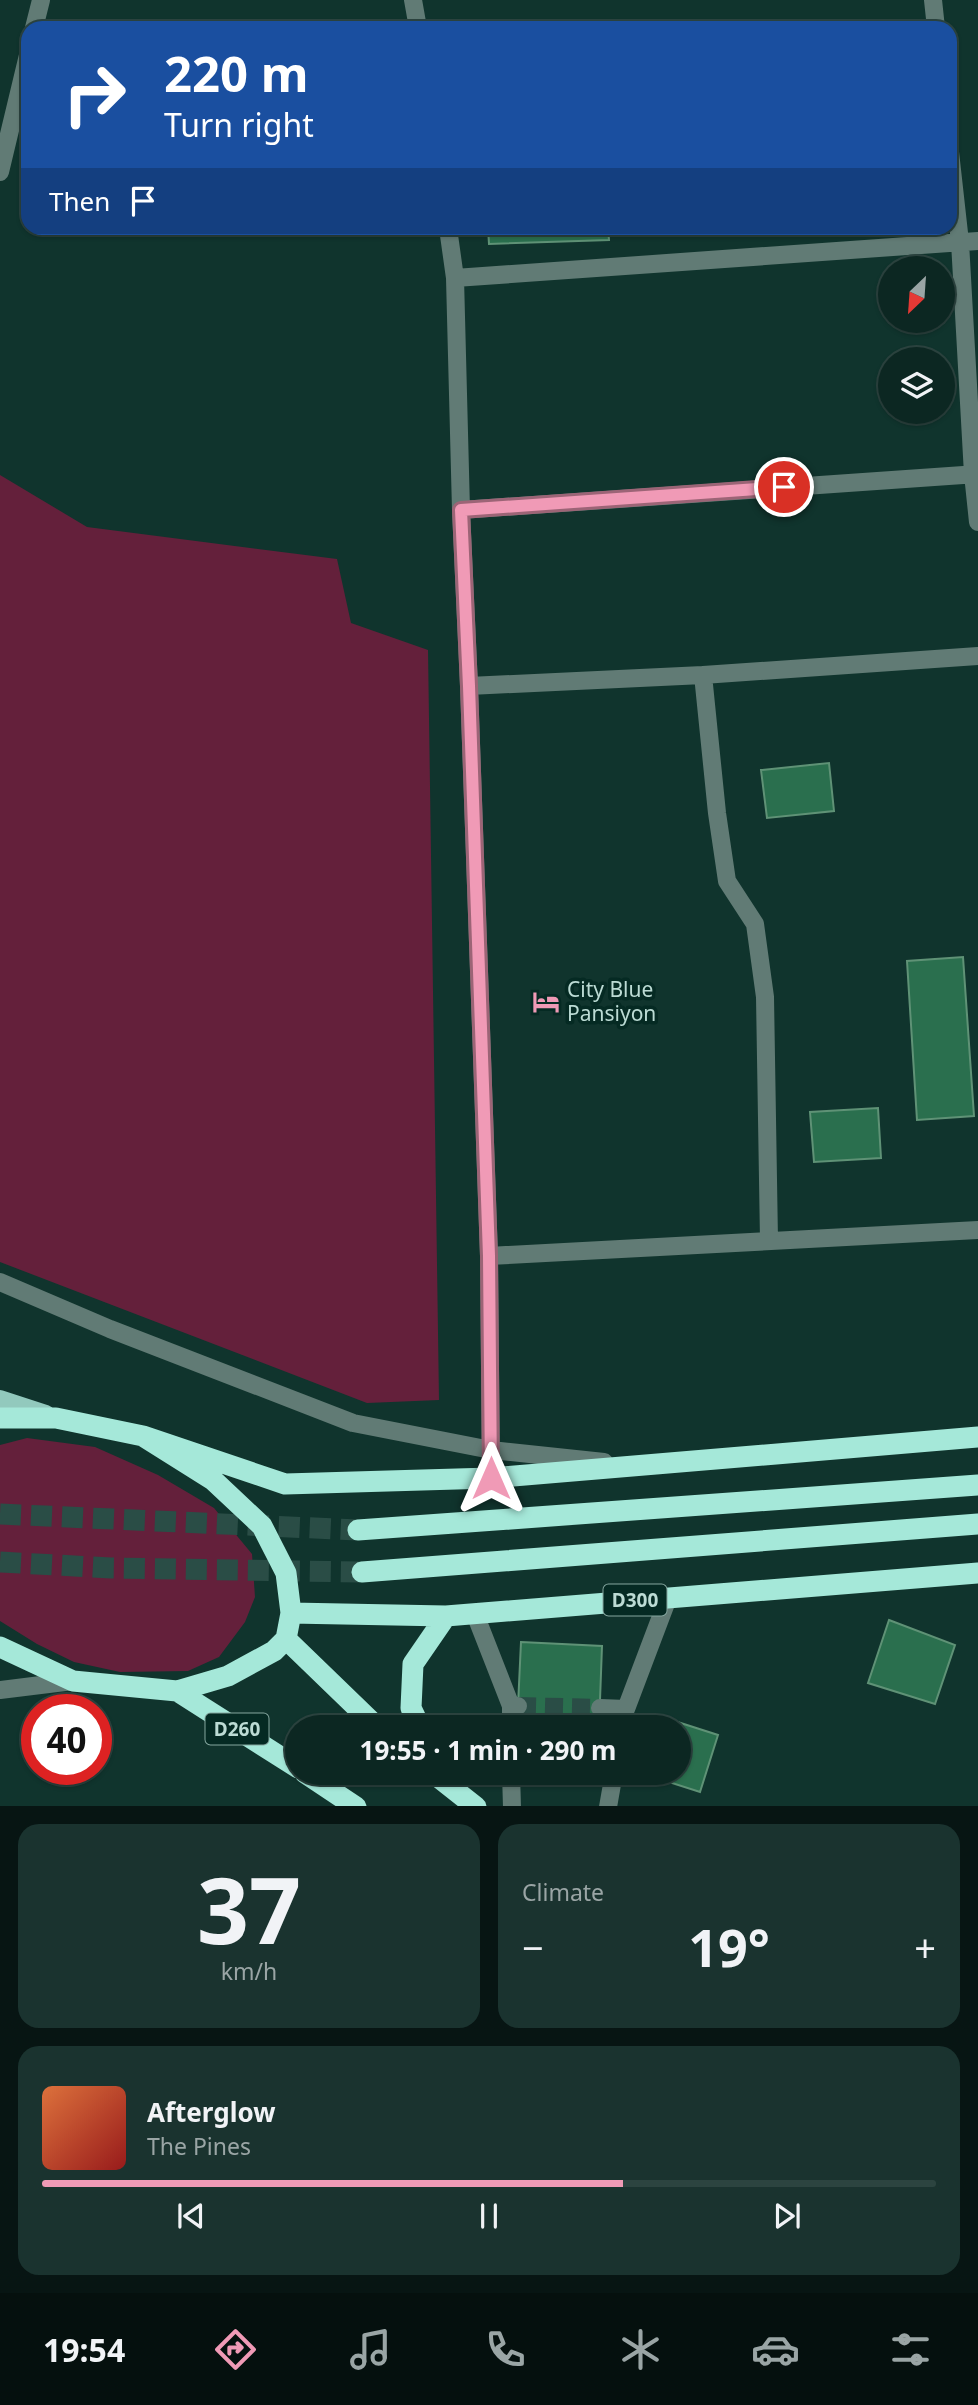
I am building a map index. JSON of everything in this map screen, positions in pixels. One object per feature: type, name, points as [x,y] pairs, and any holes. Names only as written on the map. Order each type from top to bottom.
[{"type":"highway","points":[[0,1418],[57,1418],[144,1436],[285,1484],[491,1478],[978,1437]]},
{"type":"highway","points":[[0,1647],[73,1681],[177,1691],[228,1676],[274,1651],[286,1639],[291,1613],[286,1573],[262,1526],[214,1480],[144,1436]]},
{"type":"highway","points":[[358,1530],[978,1485]]},
{"type":"highway","points":[[362,1572],[978,1524]]},
{"type":"highway","name":"D300","points":[[291,1613],[446,1616],[978,1573]]},
{"type":"highway","points":[[415,1715],[411,1708],[413,1664],[446,1616]]},
{"type":"highway","points":[[286,1639],[365,1715]]},
{"type":"highway","name":"D260","points":[[177,1691],[285,1760]]},
{"type":"highway","points":[[322,1785],[354,1806]]},
{"type":"highway","points":[[448,1785],[475,1806]]},
{"type":"highway","points":[[464,1785],[484,1806]]},
{"type":"main road","points":[[0,1399],[57,1418]]},
{"type":"street","points":[[36,21],[41,0]]},
{"type":"street","points":[[413,0],[417,21]]},
{"type":"street","points":[[933,0],[935,21]]},
{"type":"street","points":[[0,172],[21,84]]},
{"type":"street","points":[[957,185],[969,242],[978,522]]},
{"type":"street","points":[[450,235],[455,278],[489,1256],[491,1478]]},
{"type":"street","points":[[455,278],[969,242]]},
{"type":"street","points":[[461,510],[976,474]]},
{"type":"street","points":[[469,686],[703,675],[978,656]]},
{"type":"street","points":[[703,675],[727,881],[755,924],[765,997],[769,1240]]},
{"type":"street","points":[[489,1256],[978,1230]]},
{"type":"street","points":[[0,1282],[110,1329],[353,1423],[491,1450],[635,1466]]},
{"type":"street","points":[[625,1715],[668,1598]]},
{"type":"street","points":[[475,1614],[514,1706],[513,1715]]},
{"type":"street","points":[[0,1690],[73,1681]]},
{"type":"street","points":[[600,1708],[626,1709]]},
{"type":"street","points":[[511,1785],[512,1806]]},
{"type":"street","points":[[608,1806],[612,1785]]},
{"type":"shaded area","points":[[0,475],[87,527],[337,559],[351,623],[428,650],[439,1400],[367,1403],[0,1262]]},
{"type":"shaded area","points":[[27,1438],[95,1447],[158,1475],[214,1508],[252,1554],[255,1597],[245,1622],[219,1657],[188,1671],[120,1672],[74,1662],[37,1644],[0,1621],[0,1445]]},
{"type":"building","points":[[488,235],[609,235],[609,240],[489,244]]},
{"type":"building","points":[[829,763],[834,811],[767,818],[761,770]]},
{"type":"building","points":[[963,957],[974,1116],[917,1120],[907,961]]},
{"type":"building","points":[[878,1108],[881,1158],[814,1162],[810,1112]]},
{"type":"building","points":[[889,1620],[955,1645],[935,1704],[868,1683]]},
{"type":"building","points":[[521,1642],[602,1646],[599,1715],[518,1715]]},
{"type":"building","points":[[691,1726],[718,1735],[700,1792],[678,1785],[691,1785]]},
{"type":"tunnel","points":[[0,1514],[358,1530]]},
{"type":"tunnel","points":[[0,1562],[111,1568],[362,1572]]},
{"type":"tunnel","points":[[518,1706],[600,1708]]},
{"type":"place","name":"City Blue Pansiyon","points":[[546,1002]]},
{"type":"route","points":[[491,1478],[489,1256],[461,510],[784,487]]}]
